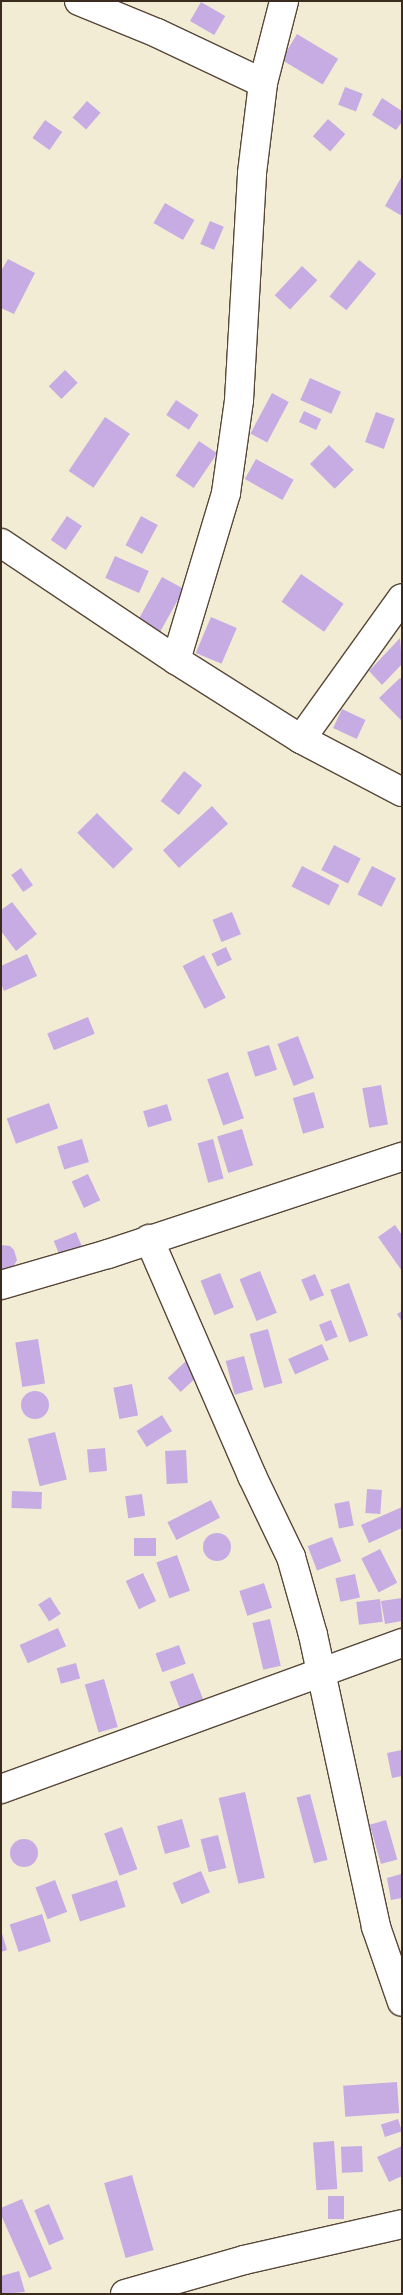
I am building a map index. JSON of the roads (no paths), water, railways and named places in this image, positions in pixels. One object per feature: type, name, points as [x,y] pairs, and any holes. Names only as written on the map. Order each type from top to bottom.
[{"type":"street","points":[[79,1],[157,33],[263,83]]},
{"type":"street","points":[[176,660],[226,493],[239,400],[252,173],[263,83],[284,1]]},
{"type":"street","points":[[1,543],[176,660],[300,739],[402,792]]},
{"type":"street","points":[[300,739],[402,598]]},
{"type":"street","points":[[1,1285],[402,1157]]},
{"type":"street","points":[[149,1239],[252,1476],[291,1558],[313,1635],[376,1927],[402,2002]]},
{"type":"street","points":[[1,1789],[402,1642]]},
{"type":"street","points":[[126,2294],[244,2260],[402,2224]]}]
